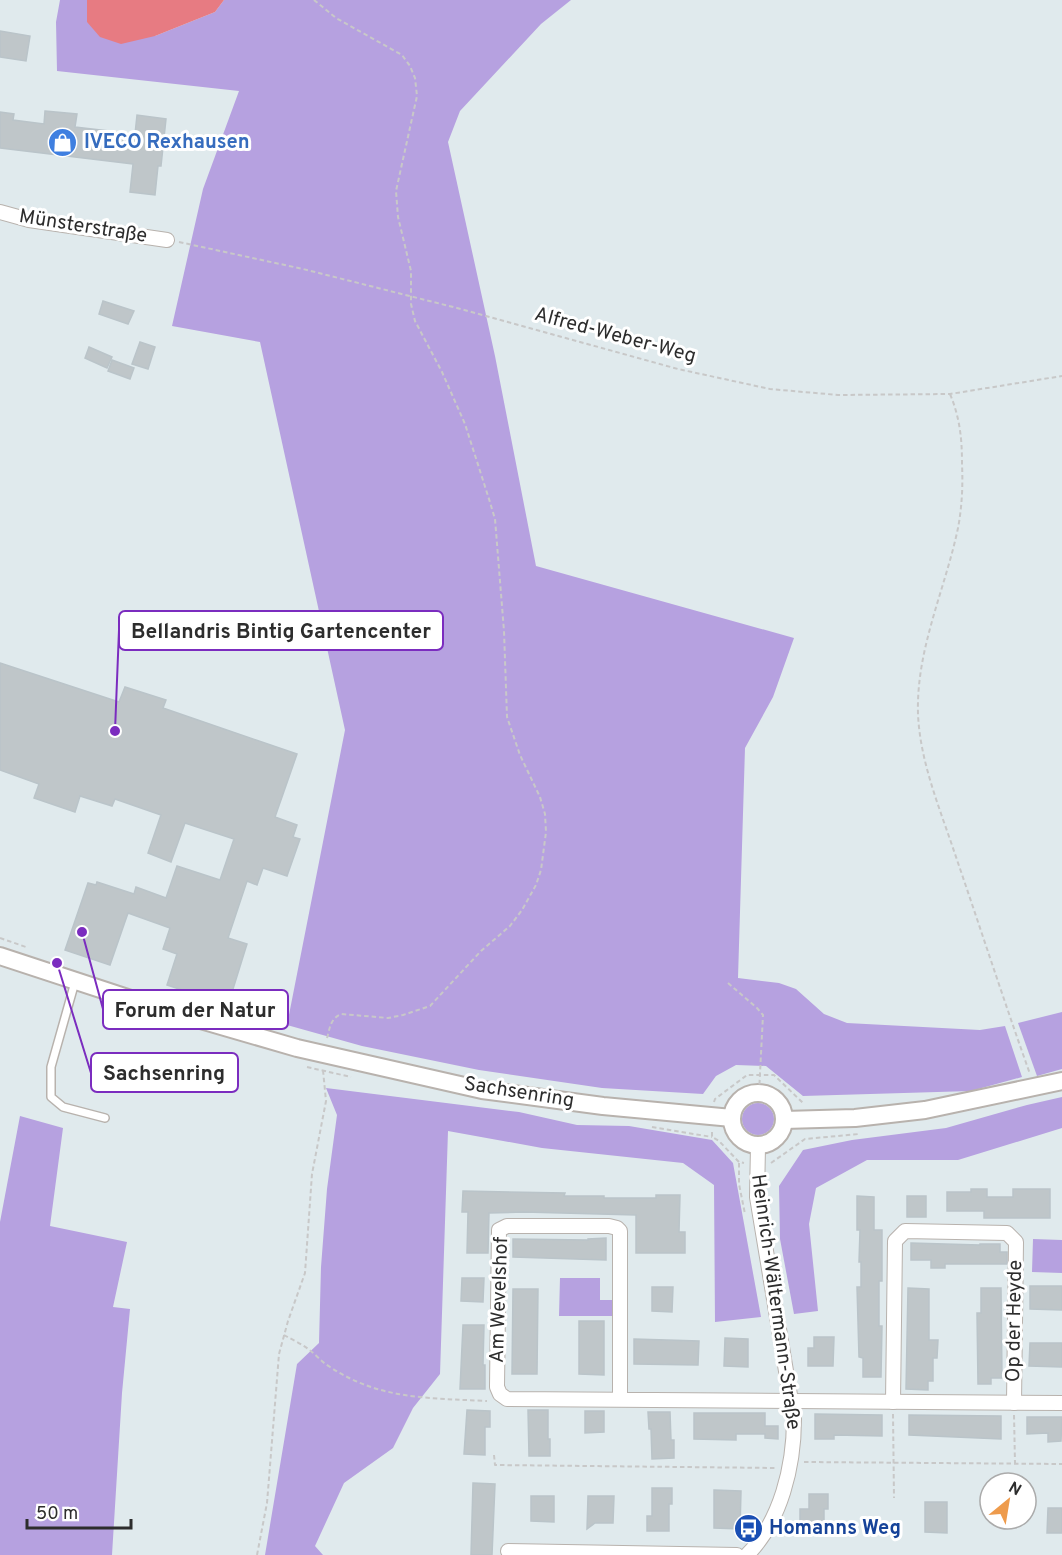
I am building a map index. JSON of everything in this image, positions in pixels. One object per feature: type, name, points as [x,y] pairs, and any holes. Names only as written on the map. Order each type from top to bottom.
[{"type":"street","name":"Münsterstraße","points":[[0,212],[29,220],[167,240]]},
{"type":"street","name":"Sachsenring","points":[[0,956],[149,1005],[297,1048],[482,1090],[603,1106],[732,1118]]},
{"type":"street","points":[[784,1120],[855,1118],[925,1110],[1062,1081]]},
{"type":"street","points":[[759,1093],[767,1095],[780,1105],[784,1120],[776,1138],[758,1146],[739,1137],[735,1132],[732,1118],[737,1103],[743,1098],[759,1093]]},
{"type":"street","name":"Heinrich-Wältermann-Straße","points":[[747,1555],[756,1546],[776,1509],[791,1465],[794,1419],[757,1197],[758,1146]]},
{"type":"street","name":"Am Wevelshof","points":[[620,1398],[620,1231],[609,1226],[507,1226],[498,1230],[497,1387],[500,1394],[507,1399],[791,1401]]},
{"type":"street","name":"Op der Heyde","points":[[893,1402],[895,1241],[905,1231],[1007,1233],[1016,1242],[1014,1403]]},
{"type":"street","name":"Op der Heyde","points":[[791,1401],[1062,1403]]},
{"type":"street","points":[[508,1551],[737,1555]]},
{"type":"lane","points":[[75,981],[51,1067],[51,1097],[63,1107],[105,1118]]},
{"type":"path","points":[[257,1555],[267,1503],[279,1354],[305,1273],[312,1174],[326,1101],[323,1054],[331,1022],[341,1014],[388,1018],[430,1006],[475,957],[510,926],[522,910],[536,885],[545,850],[545,813],[520,755],[507,717],[504,632],[495,519],[483,475],[465,424],[416,321],[410,297],[411,271],[398,217],[396,191],[417,96],[416,78],[402,55],[345,23],[314,0]]},
{"type":"path","name":"Alfred-Weber-Weg","points":[[167,240],[303,269],[553,333],[678,369],[770,389],[838,395],[950,394],[1062,376]]},
{"type":"path","points":[[950,394],[958,412],[962,434],[963,489],[958,526],[925,647],[918,685],[921,744],[1035,1087]]},
{"type":"path","points":[[728,983],[763,1015],[759,1093]]},
{"type":"path","points":[[747,1075],[774,1075],[804,1104],[805,1139],[771,1163],[739,1162],[719,1141],[712,1137],[713,1117],[715,1099],[747,1075]]},
{"type":"path","points":[[284,1335],[312,1351],[330,1367],[358,1382],[382,1390],[407,1397],[431,1400],[495,1401]]},
{"type":"path","points":[[893,1402],[894,1498]]},
{"type":"path","points":[[1014,1403],[1015,1463]]},
{"type":"path","points":[[494,1455],[495,1465],[791,1465],[895,1462],[1062,1464]]},
{"type":"shaded area","points":[[60,0],[87,0],[87,22],[155,36],[215,12],[224,0],[571,0],[541,24],[460,111],[448,142],[495,356],[536,566],[794,638],[773,697],[745,748],[738,978],[779,983],[796,989],[824,1014],[847,1023],[980,1030],[1005,1026],[1022,1077],[971,1091],[803,1096],[766,1066],[736,1065],[716,1076],[703,1094],[602,1088],[479,1070],[362,1046],[287,1025],[345,730],[260,342],[172,326],[203,189],[239,91],[57,71],[56,22]]},
{"type":"shaded area","points":[[87,0],[224,0],[215,12],[155,36],[121,44],[100,37],[87,22]]},
{"type":"shaded area","points":[[1062,1012],[1062,1069],[1037,1076],[1018,1023]]},
{"type":"shaded area","points":[[326,1088],[519,1112],[577,1125],[629,1126],[712,1140],[733,1163],[761,1317],[715,1322],[714,1185],[683,1163],[542,1148],[448,1131],[440,1374],[413,1408],[393,1448],[344,1483],[315,1546],[323,1555],[265,1555],[297,1364],[319,1343],[321,1267],[327,1189],[337,1115]]},
{"type":"shaded area","points":[[1062,1097],[1062,1128],[958,1160],[867,1160],[816,1188],[809,1224],[818,1311],[794,1314],[780,1239],[779,1186],[803,1150],[852,1140],[946,1128]]},
{"type":"shaded area","points":[[758,1103],[769,1108],[774,1119],[769,1130],[758,1135],[747,1130],[742,1119],[747,1108]]},
{"type":"shaded area","points":[[20,1116],[63,1128],[50,1226],[127,1242],[113,1307],[130,1309],[122,1393],[112,1555],[0,1555],[0,1222]]},
{"type":"shaded area","points":[[1033,1239],[1062,1240],[1062,1273],[1032,1272]]},
{"type":"shaded area","points":[[560,1278],[600,1278],[600,1300],[612,1300],[612,1316],[559,1316]]},
{"type":"building","points":[[0,31],[30,36],[26,61],[0,57]]},
{"type":"building","points":[[45,111],[77,114],[75,127],[135,134],[137,115],[166,119],[155,195],[130,192],[133,164],[0,148],[0,112],[14,114],[13,120],[44,124]]},
{"type":"building","points":[[103,301],[134,311],[128,324],[99,314]]},
{"type":"building","points":[[140,342],[155,347],[148,369],[132,364]]},
{"type":"building","points":[[89,347],[112,357],[107,368],[85,358]]},
{"type":"building","points":[[112,360],[134,368],[130,379],[108,371]]},
{"type":"building","points":[[0,663],[119,702],[125,687],[166,700],[163,708],[297,754],[275,817],[297,825],[293,837],[300,839],[287,876],[263,868],[257,885],[247,881],[228,938],[247,944],[228,1005],[167,985],[177,954],[163,949],[170,928],[128,913],[110,965],[65,950],[88,883],[96,885],[97,882],[134,894],[136,887],[166,898],[177,866],[220,880],[234,839],[185,823],[171,862],[148,853],[161,815],[115,799],[112,806],[80,796],[75,812],[34,798],[39,784],[0,770]]},
{"type":"building","points":[[971,1189],[987,1189],[987,1197],[1013,1197],[1013,1189],[1050,1189],[1050,1218],[984,1218],[984,1211],[947,1211],[947,1192],[971,1192]]},
{"type":"building","points":[[463,1191],[565,1193],[564,1196],[604,1196],[604,1198],[656,1198],[656,1195],[680,1195],[679,1232],[685,1232],[685,1253],[636,1253],[636,1215],[524,1212],[489,1213],[488,1253],[467,1253],[468,1212],[462,1212]]},
{"type":"building","points":[[857,1196],[874,1197],[874,1230],[882,1230],[882,1281],[879,1281],[879,1326],[882,1326],[881,1377],[863,1377],[863,1358],[859,1357],[857,1287],[861,1287],[861,1262],[859,1262],[860,1230],[857,1230]]},
{"type":"building","points":[[907,1196],[926,1196],[926,1217],[907,1217]]},
{"type":"building","points":[[606,1238],[606,1260],[513,1257],[513,1239],[588,1240]]},
{"type":"building","points":[[911,1243],[1000,1244],[1000,1252],[1007,1252],[1007,1264],[945,1264],[945,1268],[931,1268],[931,1260],[911,1260]]},
{"type":"building","points":[[462,1278],[484,1278],[483,1302],[461,1301]]},
{"type":"building","points":[[1030,1286],[1062,1286],[1062,1310],[1030,1309]]},
{"type":"building","points":[[652,1287],[673,1287],[672,1312],[652,1311]]},
{"type":"building","points":[[908,1288],[929,1289],[929,1340],[938,1340],[937,1358],[933,1358],[933,1381],[928,1381],[928,1390],[906,1389]]},
{"type":"building","points":[[981,1288],[1001,1288],[1002,1378],[991,1378],[991,1384],[978,1384],[977,1313],[981,1313]]},
{"type":"building","points":[[513,1289],[538,1289],[537,1374],[512,1374]]},
{"type":"building","points":[[579,1321],[604,1321],[604,1375],[579,1374]]},
{"type":"building","points":[[463,1325],[484,1325],[485,1389],[460,1389]]},
{"type":"building","points":[[814,1337],[834,1337],[833,1366],[808,1366],[808,1348],[814,1348]]},
{"type":"building","points":[[725,1338],[748,1339],[748,1367],[724,1366]]},
{"type":"building","points":[[634,1339],[699,1341],[698,1365],[634,1364]]},
{"type":"building","points":[[1030,1343],[1062,1343],[1062,1367],[1029,1366]]},
{"type":"building","points":[[467,1410],[490,1411],[490,1427],[485,1427],[485,1455],[464,1454]]},
{"type":"building","points":[[528,1410],[548,1410],[550,1456],[529,1456]]},
{"type":"building","points":[[585,1411],[604,1411],[604,1432],[585,1433]]},
{"type":"building","points":[[648,1412],[670,1412],[674,1458],[652,1459]]},
{"type":"building","points":[[694,1413],[765,1413],[765,1426],[778,1426],[778,1439],[765,1438],[765,1434],[736,1434],[736,1440],[694,1439]]},
{"type":"building","points":[[815,1414],[882,1415],[882,1436],[834,1435],[834,1439],[815,1439]]},
{"type":"building","points":[[909,1415],[1001,1416],[1001,1439],[909,1435]]},
{"type":"building","points":[[1027,1417],[1062,1417],[1061,1441],[1048,1442],[1048,1433],[1027,1434]]},
{"type":"building","points":[[473,1483],[495,1484],[492,1555],[471,1555]]},
{"type":"building","points":[[652,1488],[672,1488],[672,1504],[669,1504],[669,1531],[647,1531],[647,1516],[652,1516]]},
{"type":"building","points":[[714,1490],[741,1491],[740,1529],[714,1528]]},
{"type":"building","points":[[809,1494],[828,1494],[828,1509],[824,1509],[824,1532],[800,1531],[800,1509],[809,1509]]},
{"type":"building","points":[[531,1496],[554,1496],[554,1522],[531,1521]]},
{"type":"building","points":[[588,1496],[614,1496],[613,1523],[595,1523],[587,1529]]},
{"type":"building","points":[[925,1502],[947,1502],[947,1533],[925,1532]]},
{"type":"building","points":[[1048,1508],[1062,1508],[1062,1533],[1047,1533]]},
{"type":"place","name":"IVECO Rexhausen","points":[[63,143]]},
{"type":"place","name":"Bellandris Bintig Gartencenter","points":[[115,731]]},
{"type":"place","name":"Forum der Natur","points":[[82,932]]},
{"type":"place","name":"Sachsenring","points":[[57,963]]},
{"type":"place","name":"Homanns Weg","points":[[748,1529]]}]
